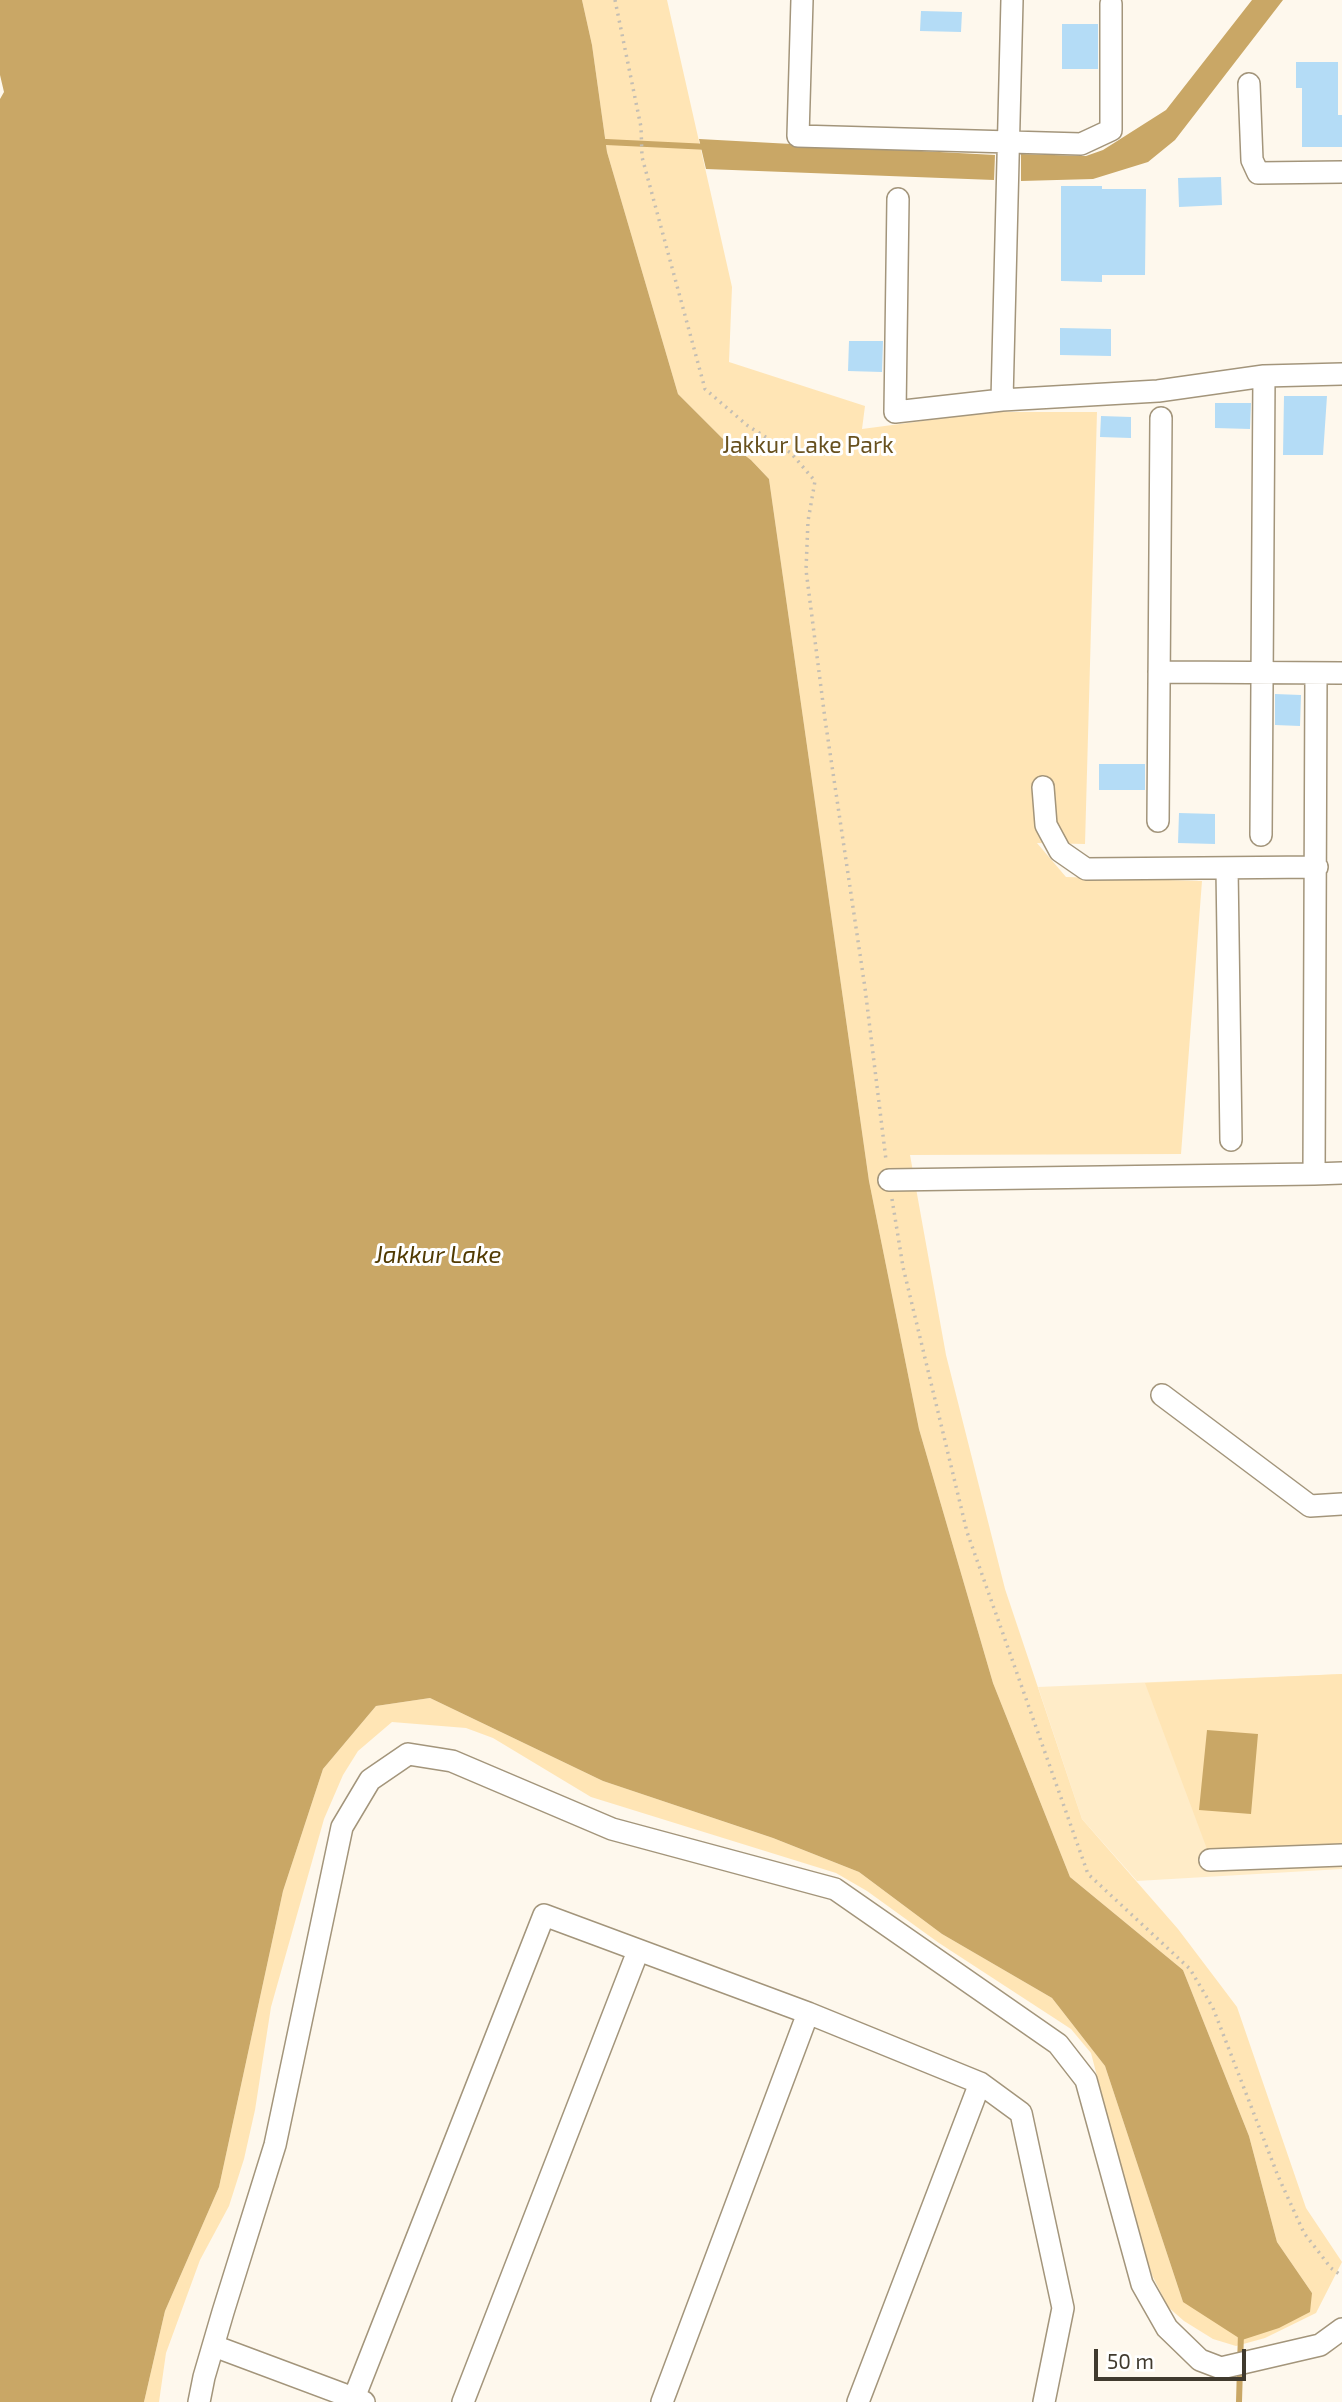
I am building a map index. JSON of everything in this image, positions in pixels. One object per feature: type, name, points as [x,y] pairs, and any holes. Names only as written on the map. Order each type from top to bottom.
[{"type":"street","points":[[802,0],[798,136],[1082,144],[1111,130],[1111,4]]},
{"type":"street","points":[[1002,400],[1012,0]]},
{"type":"street","points":[[1249,85],[1252,160],[1258,173],[1342,172]]},
{"type":"street","points":[[898,199],[895,412],[1002,400],[1158,391],[1264,376],[1342,374]]},
{"type":"street","points":[[1261,835],[1264,376]]},
{"type":"street","points":[[1158,821],[1161,418]]},
{"type":"street","points":[[1159,672],[1342,673]]},
{"type":"street","points":[[1314,1174],[1316,673]]},
{"type":"street","points":[[1043,788],[1046,825],[1060,851],[1086,869],[1317,867]]},
{"type":"street","points":[[1227,868],[1231,1140]]},
{"type":"street","points":[[889,1180],[1342,1173]]},
{"type":"street","points":[[1162,1395],[1310,1506],[1342,1504]]},
{"type":"street","points":[[199,2402],[204,2377],[275,2145],[342,1827],[370,1780],[408,1754],[452,1761],[612,1829],[835,1889],[1058,2044],[1086,2080],[1142,2284],[1167,2328],[1200,2360],[1221,2368],[1320,2345],[1342,2329]]},
{"type":"street","points":[[1210,1860],[1342,1855]]},
{"type":"street","points":[[214,2346],[328,2396],[359,2400],[544,1916],[808,2013],[980,2082],[1021,2113],[1063,2308],[1044,2402]]},
{"type":"street","points":[[463,2402],[638,1951]]},
{"type":"street","points":[[662,2402],[808,2013]]},
{"type":"street","points":[[858,2402],[980,2082]]},
{"type":"path","points":[[615,0],[641,127],[642,157],[705,389],[748,426],[791,453],[815,481],[808,521],[806,570],[865,988],[889,1180],[904,1267],[967,1532],[1088,1874],[1190,1969],[1213,2008],[1278,2176],[1304,2233],[1331,2268],[1342,2276]]},
{"type":"shaded area","points":[[1342,1674],[1342,1869],[1137,1881],[1082,1819],[1038,1687]]},
{"type":"green space","name":"Jakkur Lake Park","points":[[582,0],[667,0],[732,287],[729,362],[865,406],[862,429],[991,412],[1097,412],[1085,844],[1037,843],[1066,877],[1202,881],[1181,1154],[910,1155],[946,1355],[1005,1589],[1082,1819],[1178,1929],[1237,2007],[1306,2208],[1342,2262],[1316,2313],[1265,2338],[1236,2346],[1213,2339],[1184,2321],[1168,2307],[1152,2275],[1133,2215],[1091,2053],[1071,2029],[939,1943],[867,1891],[836,1873],[591,1797],[493,1738],[466,1728],[392,1722],[358,1751],[343,1775],[324,1819],[271,2007],[255,2110],[244,2159],[229,2206],[200,2260],[166,2353],[159,2402],[144,2402],[165,2311],[219,2187],[283,1891],[323,1769],[376,1706],[430,1698],[603,1781],[773,1838],[859,1872],[942,1934],[1052,1998],[1105,2066],[1183,2302],[1312,2293],[1277,2242],[1249,2136],[1183,1970],[1070,1877],[993,1683],[919,1429],[869,1181],[769,479],[751,460],[722,438],[678,394],[607,152],[592,45]]},
{"type":"green space","points":[[1342,1674],[1342,1849],[1207,1849],[1145,1683]]},
{"type":"water","name":"Jakkur Lake","points":[[0,0],[582,0],[592,45],[607,152],[678,394],[722,438],[751,460],[769,479],[869,1181],[919,1429],[993,1683],[1070,1877],[1183,1970],[1249,2136],[1277,2242],[1312,2293],[1310,2312],[1279,2328],[1242,2340],[1183,2302],[1105,2066],[1052,1998],[942,1934],[859,1872],[773,1838],[603,1781],[430,1698],[376,1706],[323,1769],[283,1891],[219,2187],[165,2311],[144,2402],[0,2402],[0,99],[4,92],[0,75]]},
{"type":"water","points":[[1252,0],[1283,0],[1175,140],[1148,162],[1093,179],[1021,181],[1021,154],[1086,156],[1103,150],[1166,110]]},
{"type":"water","points":[[699,139],[995,155],[994,180],[706,169]]},
{"type":"water","points":[[1207,1730],[1258,1734],[1251,1814],[1199,1810]]},
{"type":"building","points":[[921,11],[962,12],[961,32],[920,31]]},
{"type":"building","points":[[1062,24],[1098,24],[1098,69],[1062,69]]},
{"type":"building","points":[[1296,62],[1338,62],[1338,115],[1342,115],[1342,147],[1302,147],[1302,88],[1296,88]]},
{"type":"building","points":[[1221,177],[1222,205],[1179,207],[1178,178]]},
{"type":"building","points":[[1061,186],[1146,189],[1145,275],[1102,275],[1102,282],[1061,281]]},
{"type":"building","points":[[1060,328],[1111,329],[1111,356],[1060,355]]},
{"type":"building","points":[[849,341],[883,341],[882,372],[848,371]]},
{"type":"building","points":[[1284,396],[1327,396],[1323,455],[1283,455]]},
{"type":"building","points":[[1215,403],[1251,403],[1250,429],[1215,428]]},
{"type":"building","points":[[1101,416],[1131,417],[1131,438],[1100,437]]},
{"type":"building","points":[[1275,694],[1301,695],[1300,726],[1275,725]]},
{"type":"building","points":[[1099,764],[1145,764],[1145,790],[1099,790]]},
{"type":"building","points":[[1179,813],[1215,814],[1215,844],[1178,843]]},
{"type":"waterway","points":[[606,142],[709,147]]},
{"type":"waterway","points":[[1239,2402],[1241,2332]]}]
